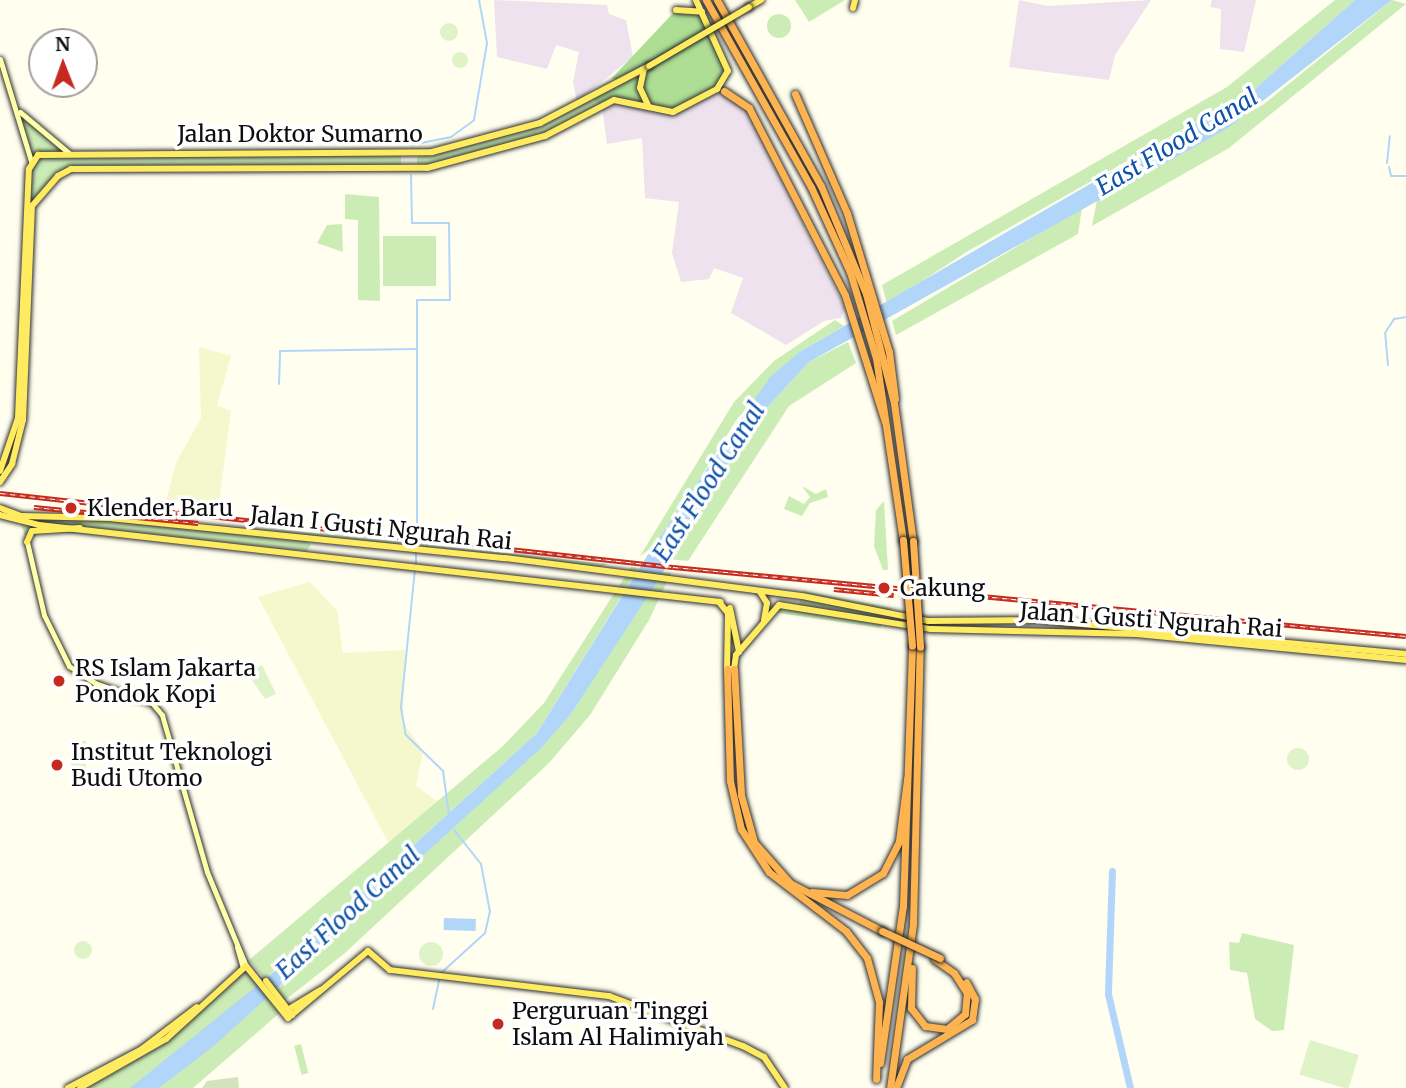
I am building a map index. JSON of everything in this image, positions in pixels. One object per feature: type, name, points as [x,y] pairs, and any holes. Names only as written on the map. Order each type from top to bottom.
[{"type":"highway","points":[[706,0],[811,187],[858,299],[876,358],[890,435],[912,646],[913,739],[898,959],[875,1084]]},
{"type":"highway","points":[[717,0],[821,186],[869,293],[885,339],[913,541],[920,647],[922,791],[912,934],[911,1009],[921,1024],[941,1030],[961,1020],[968,998],[954,973],[937,959],[879,933],[782,883]]},
{"type":"highway","points":[[724,91],[749,108],[851,308],[890,435]]},
{"type":"highway","points":[[795,94],[844,203],[884,352],[894,403]]},
{"type":"highway","points":[[730,669],[733,800],[747,842],[782,883],[846,931],[867,958],[879,1002],[875,1084]]},
{"type":"highway","points":[[730,669],[749,831],[774,868],[801,890],[879,933]]},
{"type":"highway","points":[[801,890],[847,895],[883,873],[899,841],[913,739]]},
{"type":"highway","points":[[890,1088],[912,934]]},
{"type":"highway","points":[[896,1088],[907,1059],[972,1020],[971,989],[937,959]]},
{"type":"main road","points":[[696,0],[702,12]]},
{"type":"main road","name":"Jalan Doktor Sumarno","points":[[31,162],[42,154],[70,153],[432,152],[540,123],[647,67],[761,0]]},
{"type":"main road","points":[[853,8],[855,0]]},
{"type":"main road","points":[[676,10],[702,12]]},
{"type":"main road","name":"Jalan Doktor Sumarno","points":[[24,362],[31,212],[39,194],[71,169],[427,168],[545,136],[614,100],[673,112],[724,81],[727,60],[702,12]]},
{"type":"main road","points":[[0,59],[18,110],[31,162],[19,447],[0,482]]},
{"type":"main road","points":[[647,67],[640,86],[649,107]]},
{"type":"main road","points":[[18,110],[70,153]]},
{"type":"main road","points":[[0,471],[13,446],[24,362]]},
{"type":"main road","name":"Jalan I Gusti Ngurah Rai","points":[[0,508],[21,516],[109,518],[404,550],[505,558],[624,576],[759,590],[928,621],[1039,620],[1403,656]]},
{"type":"main road","name":"Jalan I Gusti Ngurah Rai","points":[[0,514],[20,521],[85,526],[719,602]]},
{"type":"main road","points":[[20,521],[44,615],[69,666],[160,710],[207,872],[243,965],[256,971],[286,1010],[323,989],[368,951],[387,969],[609,996],[743,1046],[764,1057],[785,1088]]},
{"type":"main road","points":[[27,542],[32,531],[67,533],[85,526]]},
{"type":"main road","points":[[503,576],[505,558]]},
{"type":"main road","name":"Jalan I Gusti Ngurah Rai","points":[[750,644],[766,611],[759,590]]},
{"type":"main road","points":[[719,602],[732,611],[739,652],[730,669]]},
{"type":"main road","points":[[719,602],[728,612],[730,669]]},
{"type":"main road","name":"Jalan I Gusti Ngurah Rai","points":[[739,652],[750,644],[779,605],[931,629],[1136,634],[1303,646]]},
{"type":"main road","points":[[80,1088],[166,1035],[243,965]]},
{"type":"main road","points":[[68,1088],[118,1067]]},
{"type":"shaded area","points":[[494,0],[607,5],[609,14],[626,20],[633,57],[577,101],[573,82],[579,52],[556,45],[547,69],[497,57]]},
{"type":"shaded area","points":[[1019,0],[1048,6],[1151,0],[1115,55],[1109,80],[1009,67]]},
{"type":"shaded area","points":[[1212,0],[1256,0],[1244,52],[1220,49],[1221,9],[1210,7]]},
{"type":"shaded area","points":[[717,89],[744,106],[845,308],[841,318],[824,321],[786,345],[731,313],[743,278],[714,268],[709,279],[681,282],[672,253],[679,202],[645,198],[642,138],[607,144],[602,106]]},
{"type":"green space","points":[[795,0],[845,0],[809,22]]},
{"type":"green space","points":[[1335,0],[1355,0],[1256,88],[968,251],[887,304],[882,285],[1227,87]]},
{"type":"green space","points":[[1392,0],[1406,4],[1229,148],[1092,226],[1097,200],[1264,104]]},
{"type":"green space","points":[[676,10],[702,12],[727,60],[717,89],[676,110],[627,100],[602,106],[589,97],[625,79],[611,79]]},
{"type":"green space","points":[[779,14],[787,18],[791,26],[787,34],[779,38],[771,34],[767,26],[771,18]]},
{"type":"green space","points":[[449,23],[457,28],[458,32],[453,40],[449,41],[441,36],[440,32],[445,24]]},
{"type":"green space","points":[[457,52],[463,52],[468,60],[466,66],[457,68],[452,63],[452,57]]},
{"type":"green space","points":[[589,97],[602,106],[545,136],[417,168],[417,157],[530,128]]},
{"type":"green space","points":[[18,110],[70,154],[401,153],[401,170],[64,172],[27,213],[31,161]]},
{"type":"green space","points":[[345,194],[379,197],[380,301],[358,300],[358,220],[345,219]]},
{"type":"green space","points":[[1082,208],[1078,234],[896,335],[892,321]]},
{"type":"green space","points":[[342,224],[343,252],[317,243],[327,225]]},
{"type":"green space","points":[[383,236],[436,236],[436,286],[383,286]]},
{"type":"green space","points":[[835,320],[844,326],[801,351],[737,419],[661,541],[640,556],[734,402],[774,361]]},
{"type":"green space","points":[[848,342],[856,363],[789,406],[688,561],[669,559],[752,424],[809,362]]},
{"type":"green space","points":[[199,347],[231,356],[217,405],[231,411],[218,510],[166,501],[176,463],[201,418]]},
{"type":"green space","points":[[802,486],[816,494],[826,489],[828,497],[810,503],[802,516],[784,509],[789,496],[804,504],[810,497]]},
{"type":"green space","points":[[884,501],[888,570],[883,570],[874,546],[876,510]]},
{"type":"green space","points":[[31,516],[281,530],[608,564],[592,570],[298,538],[311,544],[307,551],[38,531],[27,542],[20,521],[31,523]]},
{"type":"green space","points":[[631,567],[639,568],[537,733],[265,979],[249,960],[503,746],[544,703]]},
{"type":"green space","points":[[662,572],[671,573],[649,620],[590,715],[549,763],[345,953],[284,1001],[275,991],[571,714]]},
{"type":"green space","points":[[310,582],[337,611],[343,653],[405,650],[403,722],[423,751],[416,786],[438,802],[389,844],[258,597]]},
{"type":"green space","points":[[803,591],[892,608],[891,611],[882,611],[881,628],[771,612],[776,605],[798,607]]},
{"type":"green space","points":[[262,665],[276,694],[265,699],[247,673]]},
{"type":"green space","points":[[71,741],[86,741],[86,780],[71,780]]},
{"type":"green space","points":[[1298,748],[1306,751],[1309,759],[1306,767],[1298,770],[1290,767],[1287,759],[1290,751]]},
{"type":"green space","points":[[1242,933],[1294,945],[1284,1030],[1272,1031],[1255,1019],[1247,973],[1230,970],[1229,942],[1239,943]]},
{"type":"green space","points":[[83,941],[89,944],[92,950],[89,956],[83,959],[77,956],[74,950],[77,944]]},
{"type":"green space","points":[[431,942],[440,945],[443,954],[440,963],[431,966],[422,963],[419,954],[422,945]]},
{"type":"green space","points":[[246,966],[283,1010],[193,1088],[80,1088],[168,1037]]},
{"type":"green space","points":[[1310,1040],[1359,1055],[1349,1088],[1299,1074]]},
{"type":"green space","points":[[301,1044],[308,1073],[301,1075],[294,1046]]},
{"type":"green space","points":[[238,1077],[239,1088],[202,1088],[207,1081]]},
{"type":"water","name":"East Flood Canal","points":[[1355,0],[1392,0],[1228,128],[809,362],[752,424],[655,585],[571,714],[540,749],[215,1045],[159,1088],[130,1088],[269,976],[537,733],[647,556],[770,377],[801,351],[1256,88]]},
{"type":"water","points":[[444,918],[476,919],[476,931],[444,930]]},
{"type":"waterway","points":[[411,145],[451,137],[474,120],[487,43],[479,0]]},
{"type":"waterway","points":[[1387,163],[1390,136]]},
{"type":"waterway","points":[[1389,167],[1391,176],[1406,176]]},
{"type":"waterway","points":[[411,175],[412,223],[449,223],[450,300],[417,300],[417,546]]},
{"type":"waterway","points":[[1388,365],[1385,333],[1394,319],[1406,317]]},
{"type":"waterway","points":[[279,384],[280,351],[417,349]]},
{"type":"waterway","points":[[416,552],[416,564]]},
{"type":"waterway","points":[[415,569],[401,708],[406,735],[443,771],[449,815]]},
{"type":"waterway","points":[[440,974],[485,933],[490,912],[481,864],[454,830]]},
{"type":"waterway","points":[[1112,871],[1108,994],[1130,1088]]},
{"type":"waterway","points":[[433,1009],[439,980]]},
{"type":"railway","points":[[0,493],[673,567],[1406,636]]},
{"type":"railway","points":[[34,507],[198,523]]},
{"type":"railway","points":[[834,589],[894,595]]},
{"type":"place","name":"Klender Baru","points":[[71,508]]},
{"type":"place","name":"Cakung","points":[[884,588]]},
{"type":"place","name":"RS Islam Jakarta Pondok Kopi","points":[[59,681]]},
{"type":"place","name":"Institut Teknologi Budi Utomo","points":[[57,765]]},
{"type":"place","name":"Perguruan Tinggi Islam Al Halimiyah","points":[[498,1024]]}]
